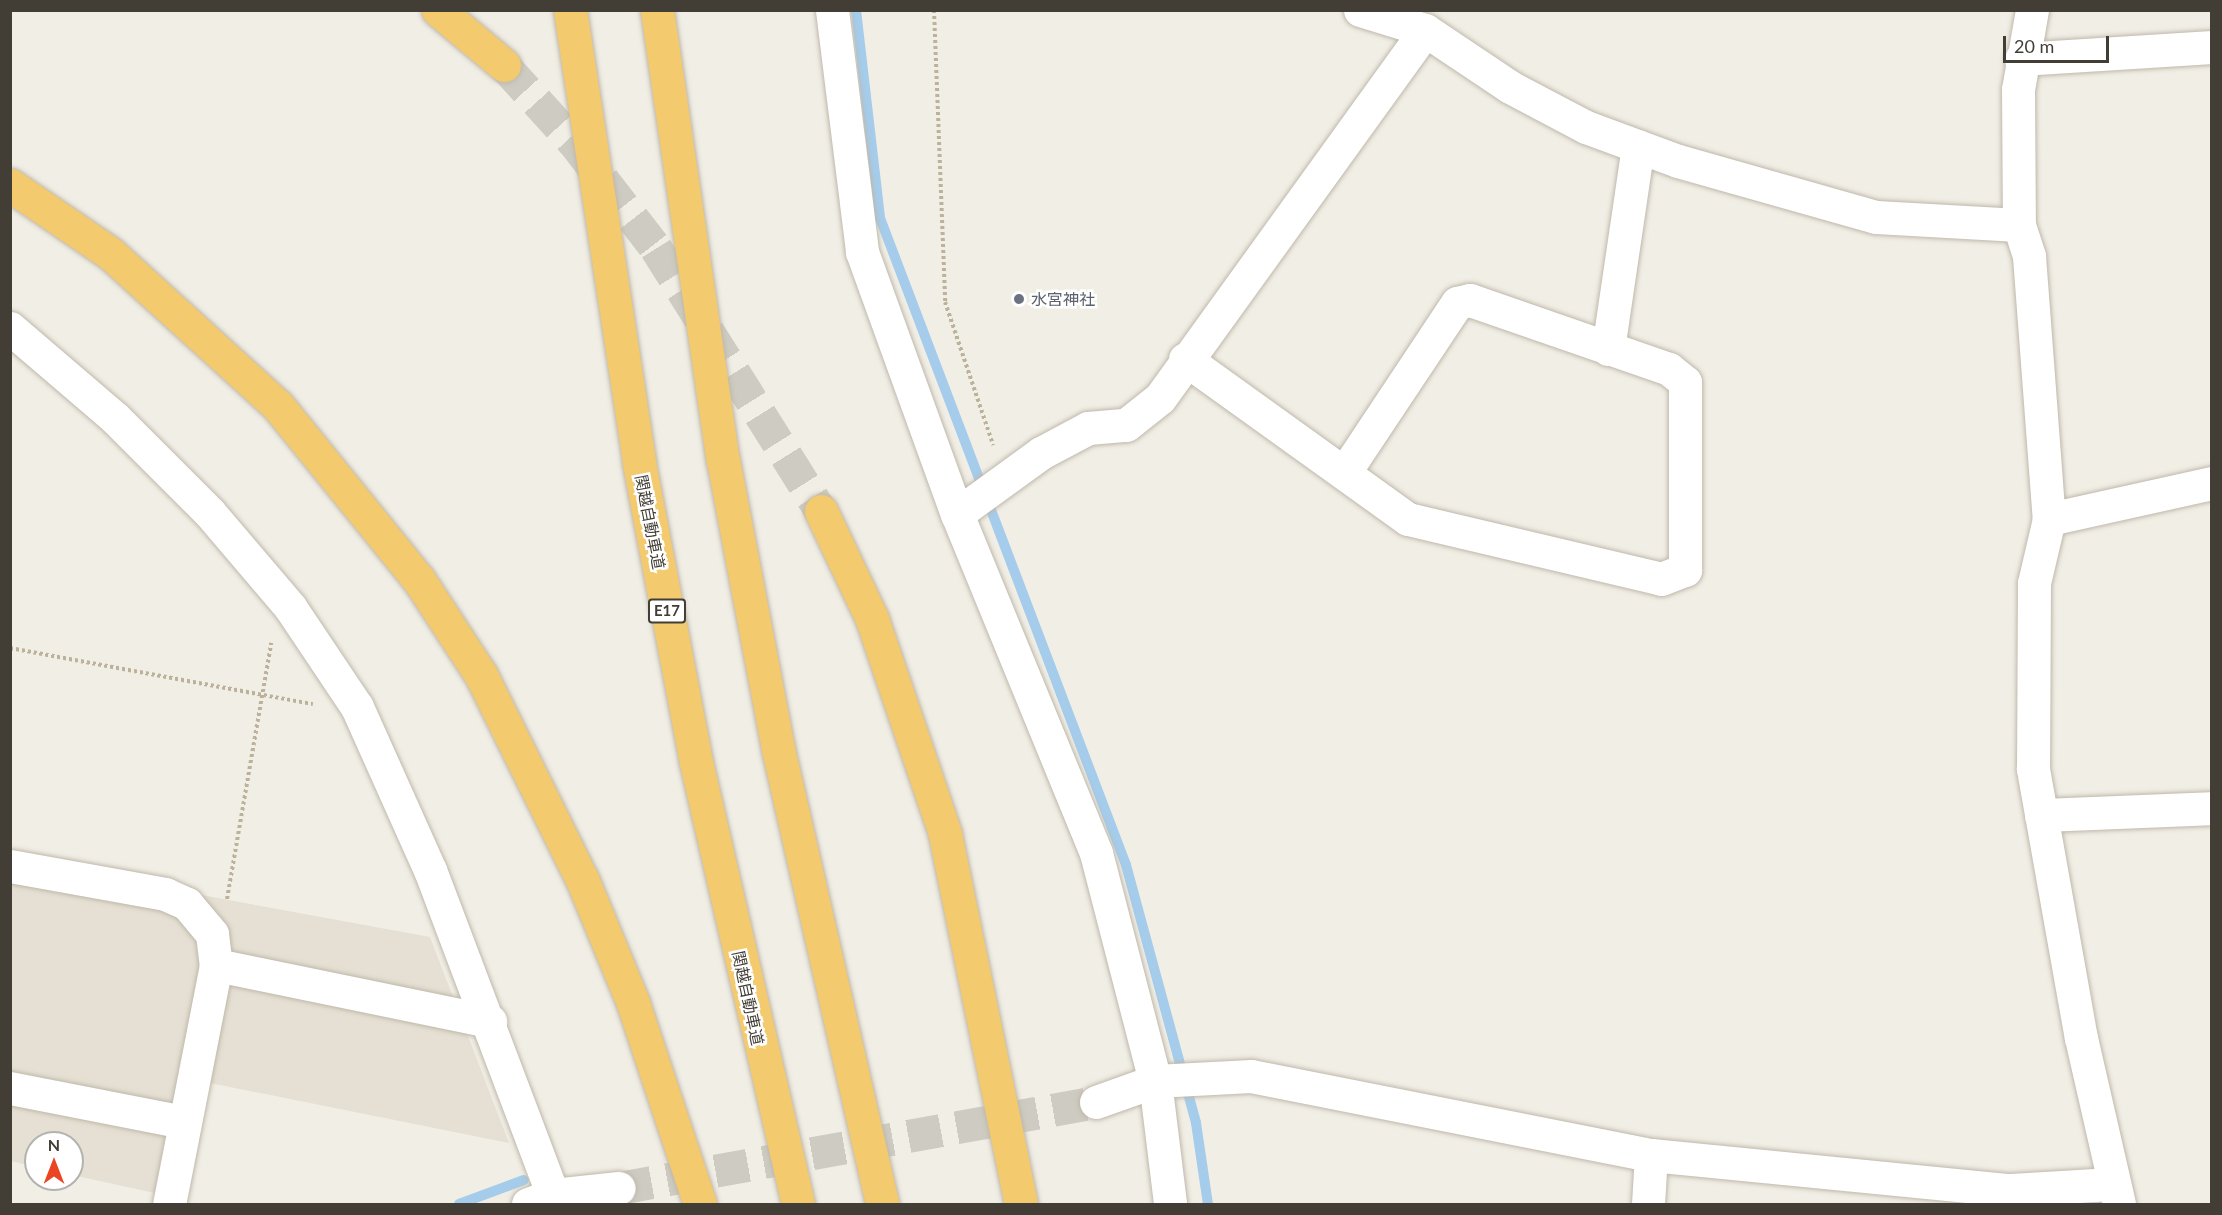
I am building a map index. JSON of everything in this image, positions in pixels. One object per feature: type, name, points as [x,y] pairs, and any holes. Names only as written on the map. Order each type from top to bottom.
[{"type":"highway","points":[[438,10],[504,65]]},
{"type":"highway","name":"関越自動車道","points":[[570,10],[639,463],[696,762],[798,1204]]},
{"type":"highway","points":[[657,10],[723,460],[771,715],[882,1204]]},
{"type":"highway","points":[[10,185],[111,254],[278,406],[419,580],[481,675],[582,879],[633,1003],[700,1204]]},
{"type":"highway","points":[[821,511],[872,619],[945,834],[1022,1204]]},
{"type":"street","points":[[832,10],[862,252],[986,494],[1096,853],[1161,1081],[1170,1204]]},
{"type":"street","points":[[1360,10],[1425,30],[1510,87],[1638,146],[1876,217],[2019,225]]},
{"type":"street","points":[[1096,1102],[1161,1081],[1251,1076],[1651,1155],[1883,1191],[2011,1190],[2116,1194],[2033,769],[2034,584],[2049,519],[2029,256],[2019,225],[2021,59],[2032,10]]},
{"type":"street","points":[[986,494],[1088,428],[1126,425],[1160,398],[1185,359],[1425,30]]},
{"type":"street","points":[[2021,59],[2211,47]]},
{"type":"street","points":[[1608,348],[1638,146]]},
{"type":"street","points":[[1185,359],[1346,470],[1408,519],[1472,538],[1662,579],[1685,570],[1685,382],[1669,369],[1470,300],[1457,303],[1346,470]]},
{"type":"street","points":[[10,328],[115,418],[210,513],[298,619],[343,686],[430,870],[490,1021],[546,1202],[619,1188]]},
{"type":"street","points":[[2049,519],[2211,483]]},
{"type":"street","points":[[2042,815],[2211,808]]},
{"type":"street","points":[[10,866],[165,894],[187,904],[212,934],[216,965],[183,1122],[169,1204]]},
{"type":"street","points":[[216,965],[490,1021]]},
{"type":"street","points":[[10,1088],[183,1122]]},
{"type":"street","points":[[1648,1204],[1651,1155]]},
{"type":"path","points":[[934,10],[945,302],[987,435],[986,494]]},
{"type":"path","points":[[226,907],[271,642],[298,619]]},
{"type":"path","points":[[10,648],[318,705],[343,686]]},
{"type":"shaded area","points":[[10,860],[430,937],[509,1143],[185,1078],[164,1195],[84,1178],[84,1131],[24,1131],[24,1164],[11,1161]]},
{"type":"waterway","points":[[856,10],[880,218],[1126,865],[1196,1123],[1208,1204]]},
{"type":"waterway","points":[[459,1204],[524,1180]]},
{"type":"tunnel","points":[[504,65],[573,141],[656,248],[821,511]]},
{"type":"tunnel","points":[[619,1188],[1096,1102]]},
{"type":"place","name":"水宮神社","points":[[1019,299]]}]
